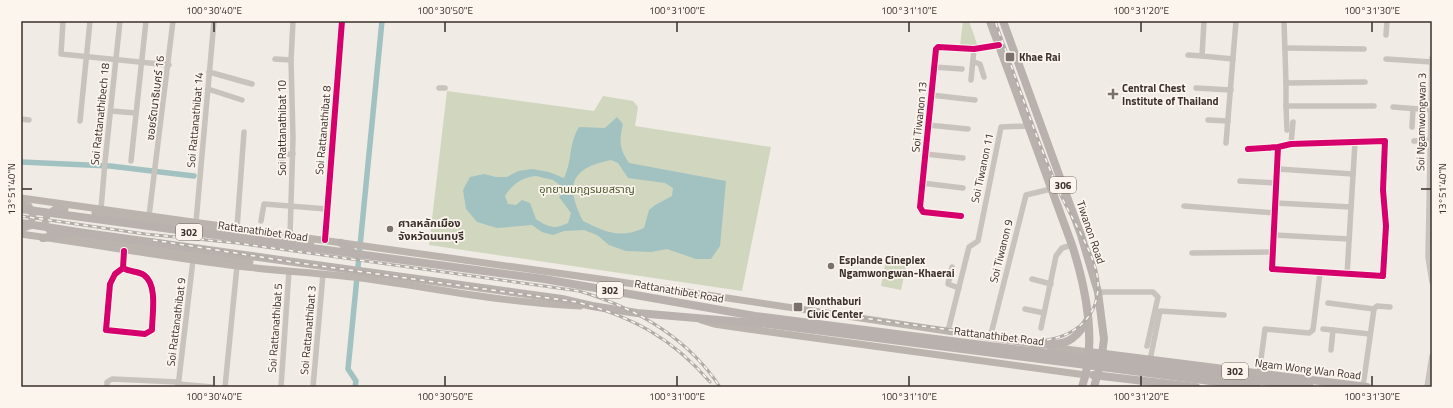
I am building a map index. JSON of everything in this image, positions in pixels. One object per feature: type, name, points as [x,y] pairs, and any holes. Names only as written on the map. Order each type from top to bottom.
[{"type":"main road","name":"Tiwanon Road","points":[[990,21],[1072,245],[1082,279],[1087,321],[1089,358],[1082,387]]},
{"type":"main road","name":"Tiwanon Road","points":[[1003,21],[1081,235],[1098,292],[1104,339],[1099,374],[1094,387]]},
{"type":"main road","points":[[1041,160],[1052,157]]},
{"type":"main road","name":"Rattanathibet Road","points":[[21,198],[360,245],[948,331],[1035,345],[1089,358]]},
{"type":"main road","points":[[21,204],[29,206],[33,216],[30,226],[21,229]]},
{"type":"main road","points":[[309,273],[301,270],[51,233],[46,223],[47,215],[50,211],[63,208],[302,242],[328,241]]},
{"type":"main road","name":"Rattanathibet Road","points":[[21,209],[544,279],[686,303],[807,326],[1257,387]]},
{"type":"main road","name":"Rattanathibet Road","points":[[21,223],[358,274],[562,299],[592,306],[697,319],[807,326],[1310,387]]},
{"type":"main road","points":[[43,238],[78,232]]},
{"type":"main road","name":"Rattanathibet Road","points":[[21,234],[124,251],[237,266],[323,274],[358,274]]},
{"type":"main road","points":[[341,243],[359,255]]},
{"type":"main road","name":"Rattanathibet Road","points":[[697,319],[714,324],[987,362],[1086,375],[1099,374]]},
{"type":"main road","points":[[1035,345],[1063,344],[1071,341],[1080,332],[1087,321]]},
{"type":"main road","points":[[987,362],[998,358],[1002,350],[999,342],[990,338]]},
{"type":"main road","points":[[1023,343],[1039,356],[1083,362],[1089,358],[1102,358],[1142,371],[1154,382]]},
{"type":"main road","points":[[1089,358],[1099,374]]},
{"type":"main road","name":"Ngam Wong Wan Road","points":[[1102,358],[1150,360],[1367,387]]},
{"type":"main road","name":"302","points":[[1099,374],[1191,387]]},
{"type":"street","points":[[63,21],[60,53],[169,66]]},
{"type":"street","points":[[80,121],[90,21]]},
{"type":"street","name":"Soi Rattanathibech 18","points":[[101,210],[120,21]]},
{"type":"street","points":[[131,161],[143,63],[146,21]]},
{"type":"street","name":"ซอยรัตนาธิเบศร์ 16","points":[[149,216],[153,176],[157,160],[169,66],[173,21]]},
{"type":"street","name":"Soi Rattanathibat 14","points":[[196,222],[214,21]]},
{"type":"street","name":"Soi Rattanathibat 10","points":[[290,235],[292,154],[291,60],[293,21]]},
{"type":"street","name":"Soi Rattanathibat 8","points":[[328,241],[327,209],[342,21]]},
{"type":"street","points":[[1202,56],[1204,21]]},
{"type":"street","points":[[1226,143],[1236,21]]},
{"type":"street","points":[[1284,21],[1287,130]]},
{"type":"street","points":[[1386,35],[1387,21]]},
{"type":"street","name":"Soi Tiwanon 13","points":[[961,216],[923,212],[920,207],[936,49],[938,47],[974,49],[999,45]]},
{"type":"street","points":[[1285,48],[1364,49]]},
{"type":"street","points":[[971,80],[974,62],[974,49]]},
{"type":"street","points":[[1188,55],[1233,59]]},
{"type":"street","name":"Soi Ngamwongwan 3","points":[[1432,58],[1431,187],[1428,257],[1432,282]]},
{"type":"street","points":[[275,60],[291,60]]},
{"type":"street","points":[[1386,60],[1432,62]]},
{"type":"street","points":[[974,62],[980,64],[984,77]]},
{"type":"street","points":[[934,67],[962,69]]},
{"type":"street","points":[[209,72],[252,84]]},
{"type":"street","points":[[1286,83],[1366,82]]},
{"type":"street","points":[[1196,88],[1231,90]]},
{"type":"street","points":[[208,89],[242,100]]},
{"type":"street","points":[[931,95],[975,100]]},
{"type":"street","points":[[1286,106],[1374,106]]},
{"type":"street","points":[[1393,107],[1432,110]]},
{"type":"street","points":[[1412,127],[1413,108]]},
{"type":"street","points":[[111,111],[136,112]]},
{"type":"street","points":[[21,119],[29,120]]},
{"type":"street","points":[[1208,120],[1228,121]]},
{"type":"street","points":[[1291,144],[1292,122]]},
{"type":"street","points":[[928,125],[968,129]]},
{"type":"street","name":"Soi Tiwanon 11","points":[[959,288],[969,247],[977,243],[1001,127],[1028,126]]},
{"type":"street","points":[[237,228],[244,132]]},
{"type":"street","points":[[1414,141],[1431,140]]},
{"type":"street","points":[[1248,149],[1278,147],[1291,144],[1385,141],[1383,190],[1386,226],[1384,274],[1380,277],[1272,269],[1272,252],[1276,213],[1278,147]]},
{"type":"street","points":[[1347,275],[1355,142]]},
{"type":"street","points":[[281,172],[282,155],[292,154]]},
{"type":"street","points":[[925,154],[963,158]]},
{"type":"street","points":[[1278,169],[1353,174]]},
{"type":"street","points":[[1240,181],[1277,183]]},
{"type":"street","points":[[922,183],[963,188]]},
{"type":"street","name":"Soi Tiwanon 9","points":[[990,338],[1026,195],[1051,189]]},
{"type":"street","points":[[1276,203],[1351,207]]},
{"type":"street","points":[[261,222],[264,204],[327,209]]},
{"type":"street","points":[[1184,206],[1276,213]]},
{"type":"street","points":[[1274,235],[1349,239]]},
{"type":"street","points":[[1041,328],[1058,252],[1072,245]]},
{"type":"street","points":[[123,268],[142,274],[149,279],[152,298],[152,330],[150,333],[145,334],[106,330],[110,284],[116,274],[123,268],[124,251]]},
{"type":"street","points":[[1192,253],[1272,252]]},
{"type":"street","name":"Soi Rattanathibat 9","points":[[178,384],[193,260]]},
{"type":"street","points":[[225,387],[237,266]]},
{"type":"street","points":[[948,331],[959,288],[948,284],[952,267]]},
{"type":"street","name":"Soi Rattanathibat 5","points":[[281,387],[290,271]]},
{"type":"street","points":[[1259,374],[1265,329],[1309,333],[1313,330],[1320,273]]},
{"type":"street","name":"Soi Rattanathibat 3","points":[[313,387],[323,274]]},
{"type":"street","points":[[1032,279],[1051,284]]},
{"type":"street","points":[[1098,292],[1153,292],[1158,297],[1147,346]]},
{"type":"street","points":[[1328,303],[1374,308],[1377,306],[1390,307]]},
{"type":"street","points":[[1363,386],[1374,308]]},
{"type":"street","points":[[1025,309],[1044,314]]},
{"type":"street","points":[[1150,360],[1160,311],[1224,315]]},
{"type":"street","points":[[1323,329],[1370,334]]},
{"type":"street","points":[[1331,350],[1333,330]]},
{"type":"street","points":[[1427,387],[1432,356]]},
{"type":"street","points":[[107,387],[107,382],[112,379],[212,387]]},
{"type":"green space","points":[[963,21],[969,21],[978,47],[960,45]]},
{"type":"green space","name":"อุทยานมกุฎรมยสราญ","points":[[447,91],[594,111],[603,96],[633,101],[638,107],[635,126],[771,147],[742,291],[429,245]]},
{"type":"green space","points":[[887,254],[908,258],[901,290],[881,286]]},
{"type":"water","points":[[617,117],[623,124],[621,144],[623,153],[629,163],[726,181],[720,246],[711,259],[696,259],[667,249],[651,252],[626,251],[609,245],[597,235],[584,230],[564,231],[553,235],[542,232],[532,225],[497,228],[477,222],[466,209],[463,190],[470,177],[484,174],[496,177],[507,177],[518,171],[532,169],[549,172],[564,178],[569,165],[573,140],[579,127],[605,128]],"holes":[[[611,160],[618,163],[628,178],[665,183],[673,188],[672,196],[649,210],[644,228],[627,233],[613,233],[583,221],[577,209],[573,188],[575,180],[579,174],[597,163]],[[536,176],[553,180],[561,186],[563,192],[559,197],[571,213],[568,223],[551,227],[536,219],[530,203],[522,200],[516,205],[508,204],[505,196],[511,188],[522,180]]]},
{"type":"waterway","points":[[355,387],[356,381],[348,369],[382,21]]},
{"type":"waterway","points":[[21,162],[110,166],[194,176]]},
{"type":"railway","points":[[797,309],[1032,341],[1045,340],[1069,333],[1079,327],[1087,318],[1093,309],[1097,297],[1098,283],[1093,261],[1050,170],[995,21]]},
{"type":"railway","points":[[21,216],[145,234],[237,243],[579,291],[620,306],[640,316],[676,339],[707,369],[720,387]]},
{"type":"railway","points":[[153,240],[299,263],[577,302],[634,322],[650,331],[681,353],[710,382]]},
{"type":"cycle path","points":[[325,240],[342,21]]},
{"type":"cycle path","points":[[961,216],[923,212],[920,207],[936,49],[938,47],[974,49],[999,45]]},
{"type":"cycle path","points":[[1248,149],[1278,147],[1291,144],[1385,141],[1383,190],[1386,226],[1383,276],[1272,269],[1278,147]]},
{"type":"cycle path","points":[[123,268],[144,275],[151,286],[153,293],[152,330],[145,334],[106,330],[110,284],[115,274],[123,268],[124,251]]},
{"type":"place","name":"Khae Rai","points":[[1010,57]]},
{"type":"place","name":"Central Chest Institute of Thailand","points":[[1113,94]]},
{"type":"place","name":"ศาลหลักเมือง จังหวัดนนทบุรี","points":[[390,229]]},
{"type":"place","name":"Esplande Cineplex Ngamwongwan-Khaerai","points":[[831,266]]},
{"type":"place","name":"Nonthaburi Civic Center","points":[[798,307]]}]
